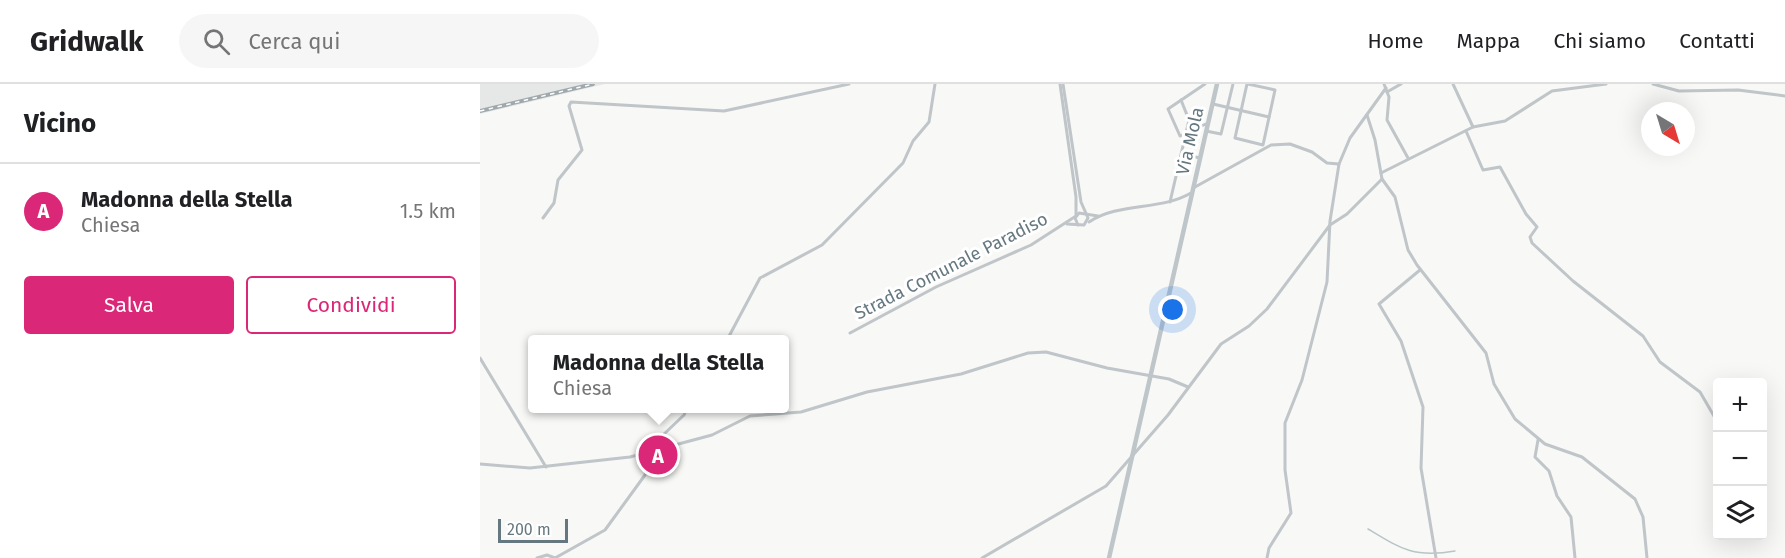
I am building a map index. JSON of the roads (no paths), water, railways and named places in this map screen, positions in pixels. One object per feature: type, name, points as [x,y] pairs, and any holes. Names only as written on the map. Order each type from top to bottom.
[{"type":"main road","name":"Via Mola","points":[[1109,558],[1217,84]]},
{"type":"street","points":[[543,218],[554,203],[558,180],[582,150],[569,106],[571,102],[724,111],[849,84]]},
{"type":"street","points":[[730,335],[760,278],[827,241],[903,163],[913,141],[929,122],[935,84]]},
{"type":"street","points":[[1061,84],[1079,194],[1087,223],[1098,216]]},
{"type":"street","points":[[1061,84],[1078,225]]},
{"type":"street","points":[[1205,84],[1168,109],[1180,136],[1208,123]]},
{"type":"street","points":[[1206,130],[1221,134],[1233,84]]},
{"type":"street","points":[[1248,84],[1275,90],[1263,145],[1235,138],[1248,84]]},
{"type":"street","points":[[1267,558],[1273,542],[1291,513],[1285,470],[1285,423],[1302,380],[1327,282],[1330,225],[1339,164],[1348,141],[1386,88],[1401,84]]},
{"type":"street","points":[[1453,84],[1473,127]]},
{"type":"street","points":[[1381,173],[1473,127],[1505,121],[1555,90],[1606,84]]},
{"type":"street","points":[[1653,84],[1679,91],[1738,90],[1785,96]]},
{"type":"street","points":[[1386,88],[1387,120],[1408,158]]},
{"type":"street","points":[[1170,202],[1189,120],[1180,100]]},
{"type":"street","points":[[1213,104],[1269,117]]},
{"type":"street","points":[[1367,115],[1375,140],[1382,179],[1395,197],[1408,250],[1420,270],[1486,353],[1494,384],[1513,417],[1538,440],[1551,447],[1579,455],[1633,497],[1643,517],[1647,558]]},
{"type":"street","points":[[1466,131],[1483,170],[1500,167],[1526,214],[1537,227],[1530,237],[1532,243],[1573,280],[1644,336],[1660,362],[1700,392],[1713,414]]},
{"type":"street","points":[[1076,216],[1079,213],[1098,216],[1170,202],[1271,145],[1290,144],[1309,150],[1327,163],[1339,164]]},
{"type":"street","points":[[1182,154],[1200,158]]},
{"type":"street","points":[[982,558],[1102,489],[1131,460],[1188,387],[1198,378],[1221,344],[1249,326],[1271,305],[1330,225],[1347,214],[1382,179]]},
{"type":"street","name":"Strada Comunale Paradiso","points":[[850,333],[936,287],[1031,245],[1076,216]]},
{"type":"street","name":"Strada Comunale Paradiso","points":[[1065,224],[1087,223]]},
{"type":"street","points":[[1420,270],[1379,304],[1401,341],[1423,407],[1421,468],[1436,546],[1436,558]]},
{"type":"street","points":[[789,413],[801,412],[867,392],[961,374],[1028,353],[1046,352],[1188,387]]},
{"type":"street","points":[[480,358],[546,467]]},
{"type":"street","points":[[537,558],[547,555],[555,558],[605,530],[645,475],[663,435],[685,413]]},
{"type":"street","points":[[480,464],[546,467],[630,457],[658,447],[712,435],[750,416],[788,413]]},
{"type":"street","points":[[1538,440],[1534,458],[1549,471],[1556,495],[1571,517],[1575,558]]},
{"type":"waterway","points":[[1368,529],[1408,550],[1429,553],[1455,551]]},
{"type":"railway","points":[[480,111],[593,84]]},
{"type":"place","name":"Madonna della Stella","points":[[658,455]]}]
